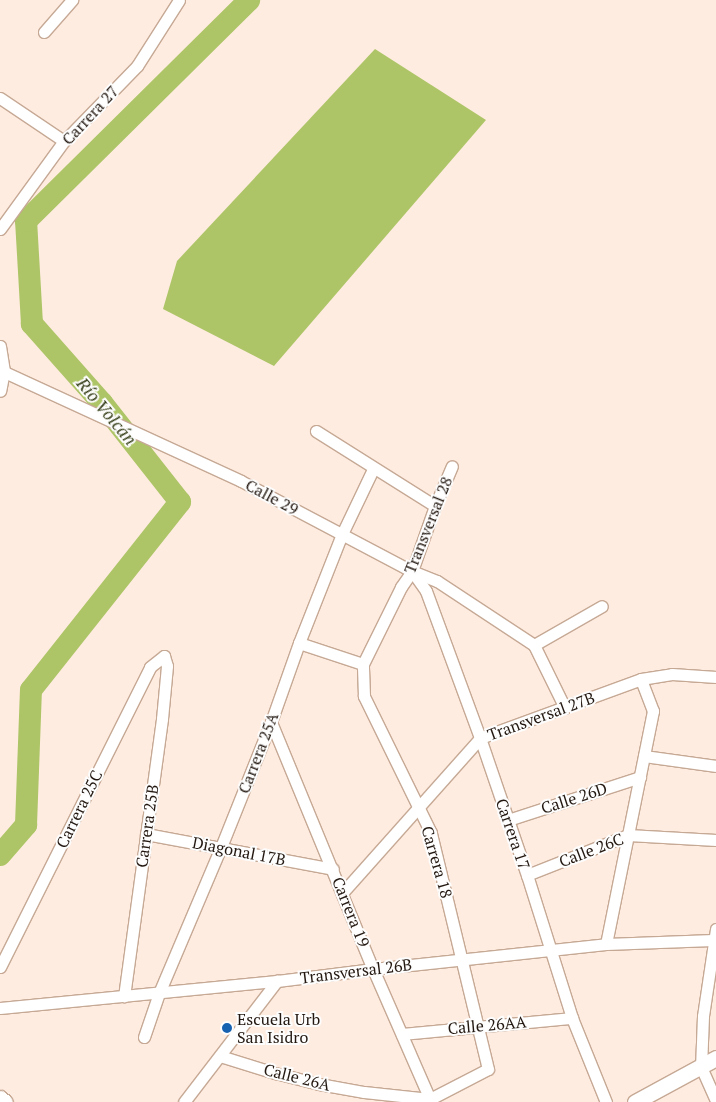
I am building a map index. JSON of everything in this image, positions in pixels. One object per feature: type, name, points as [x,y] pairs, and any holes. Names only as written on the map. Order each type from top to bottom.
[{"type":"main road","points":[[636,1102],[716,1058]]},
{"type":"main road","points":[[0,1098],[5,1102]]},
{"type":"street","points":[[44,32],[72,0]]},
{"type":"street","name":"Carrera 27","points":[[0,229],[64,141],[136,66],[179,0]]},
{"type":"street","points":[[0,98],[64,141]]},
{"type":"street","points":[[0,346],[2,370],[0,392]]},
{"type":"street","name":"Calle 29","points":[[2,370],[241,481],[412,571],[437,580],[534,645]]},
{"type":"street","points":[[316,431],[373,469],[435,506]]},
{"type":"street","name":"Transversal 28","points":[[363,664],[401,587],[412,571],[435,506],[452,466]]},
{"type":"street","name":"Carrera 25A","points":[[144,1037],[159,993],[221,848],[271,722],[299,643],[342,534],[373,469]]},
{"type":"street","name":"Carrera 17","points":[[412,571],[426,591],[480,738],[527,875],[572,1018],[606,1102]]},
{"type":"street","points":[[565,708],[534,645],[602,606]]},
{"type":"street","points":[[299,643],[363,664]]},
{"type":"street","name":"Carrera 25B","points":[[124,996],[162,719],[167,666],[164,656]]},
{"type":"street","name":"Carrera 25C","points":[[0,967],[150,667],[164,656]]},
{"type":"street","name":"Carrera 18","points":[[363,664],[364,696],[419,805],[431,833],[488,1069],[431,1100]]},
{"type":"street","name":"Transversal 27B","points":[[343,892],[480,738],[641,680],[672,674],[716,677]]},
{"type":"street","points":[[606,944],[653,711],[641,680]]},
{"type":"street","name":"Carrera 19","points":[[271,722],[343,892],[373,969],[431,1100]]},
{"type":"street","points":[[644,756],[716,766]]},
{"type":"street","name":"Calle 26D","points":[[508,820],[640,776]]},
{"type":"street","name":"Diagonal 17B","points":[[146,834],[333,869]]},
{"type":"street","name":"Calle 26C","points":[[527,875],[628,835],[716,840]]},
{"type":"street","points":[[715,934],[704,1016],[701,1067],[716,1102]]},
{"type":"street","name":"Transversal 26B","points":[[0,1008],[277,981],[462,959],[715,934]]},
{"type":"street","points":[[184,1102],[277,981]]},
{"type":"street","name":"Calle 26AA","points":[[402,1034],[572,1018]]},
{"type":"street","name":"Calle 26A","points":[[220,1056],[275,1074],[319,1084],[364,1092],[431,1100]]},
{"type":"shaded area","points":[[375,49],[486,120],[274,366],[163,309],[177,261]]},
{"type":"waterway","name":"Río Volcán","points":[[0,855],[26,825],[31,690],[180,502],[102,403],[32,324],[26,221],[249,0]]},
{"type":"place","name":"Escuela Urb San Isidro","points":[[227,1028]]}]
